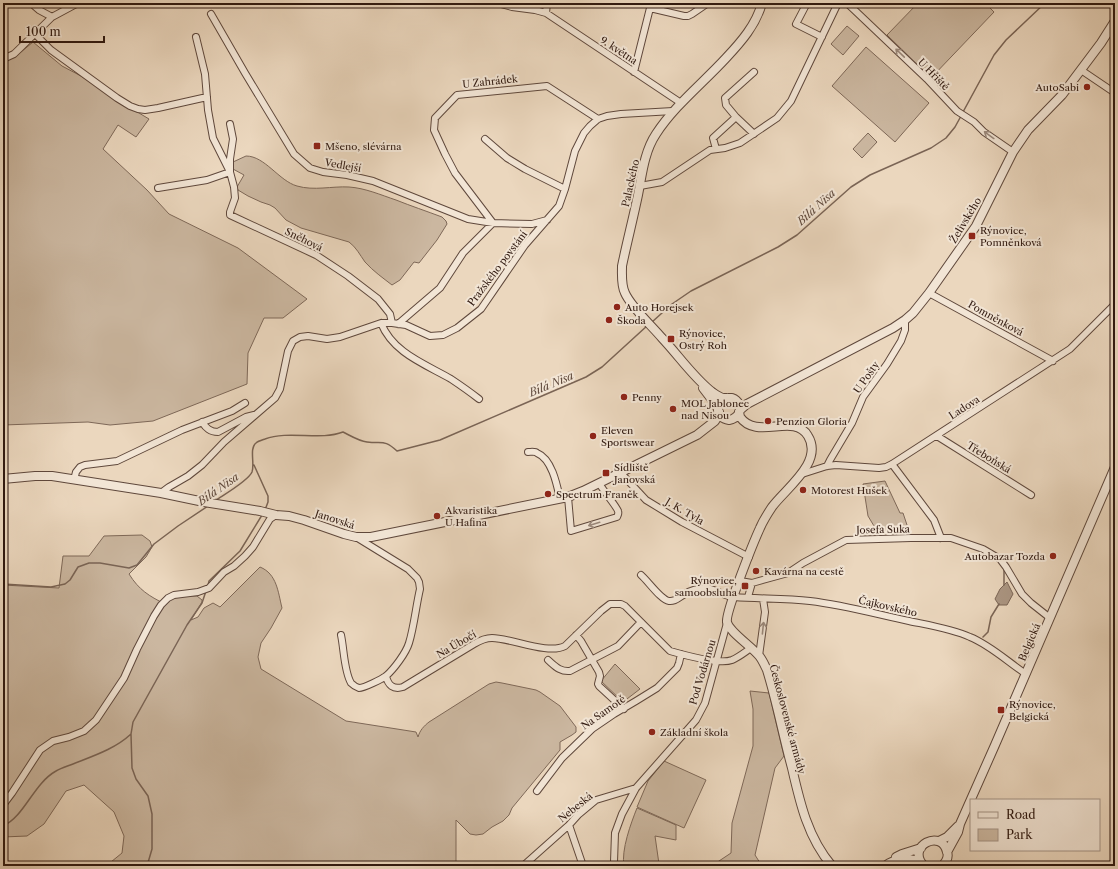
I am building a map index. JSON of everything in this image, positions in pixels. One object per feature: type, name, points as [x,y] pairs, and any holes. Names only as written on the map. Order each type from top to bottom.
[{"type":"street","points":[[31,3],[39,10],[52,17]]},
{"type":"street","points":[[3,59],[14,54],[52,17],[78,3]]},
{"type":"street","name":"9. května","points":[[496,3],[546,13],[681,103]]},
{"type":"street","points":[[546,13],[547,3]]},
{"type":"street","points":[[634,72],[650,8],[688,16],[708,3]]},
{"type":"street","name":"Palackého","points":[[731,399],[716,395],[699,381],[628,299],[622,286],[622,266],[644,163],[650,144],[661,126],[673,111],[708,78],[746,35],[757,17],[762,3]]},
{"type":"street","points":[[807,3],[796,24],[822,37]]},
{"type":"street","points":[[640,186],[662,182],[710,150],[725,148],[740,143],[777,118],[791,101],[838,3]]},
{"type":"street","name":"U Hřiště","points":[[847,3],[927,79],[957,111],[966,116],[984,132],[1013,152]]},
{"type":"street","name":"Vedlejší","points":[[211,14],[294,154],[310,168],[323,172],[347,175],[373,181],[468,219],[492,223],[532,224],[548,219]]},
{"type":"street","name":"Želivského","points":[[740,411],[747,404],[893,328],[905,320],[919,306],[976,226],[1013,152],[1028,130],[1062,95],[1101,43],[1115,21]]},
{"type":"street","points":[[35,34],[51,50],[117,98],[138,109],[145,110],[158,108],[207,97]]},
{"type":"street","name":"Sněhová","points":[[196,37],[205,74],[208,110],[214,138],[230,172],[234,187],[235,198],[230,215],[316,255],[335,267],[378,299],[390,314],[395,324]]},
{"type":"street","points":[[1081,70],[1115,93]]},
{"type":"street","points":[[754,72],[725,98],[726,105],[754,134]]},
{"type":"street","name":"U Zahrádek","points":[[492,223],[455,173],[444,154],[434,130],[435,118],[457,95],[547,86],[598,120]]},
{"type":"street","name":"Pražského povstání","points":[[162,493],[169,486],[188,476],[202,465],[224,442],[275,398],[280,389],[288,352],[293,342],[300,337],[308,336],[327,339],[340,338],[381,323],[406,325],[430,336],[443,335],[457,328],[481,309],[525,245],[559,206],[575,151],[584,133],[590,126],[598,120],[608,116],[673,111]]},
{"type":"street","points":[[716,149],[713,138],[736,117]]},
{"type":"street","name":"Sněhová","points":[[230,124],[232,139],[230,172]]},
{"type":"street","points":[[484,140],[525,169],[565,189]]},
{"type":"street","points":[[158,188],[207,180],[230,172]]},
{"type":"street","points":[[395,324],[440,288],[464,253],[492,223]]},
{"type":"street","name":"Pomněnková","points":[[929,293],[1053,361]]},
{"type":"street","name":"Ladova","points":[[802,474],[827,466],[836,465],[879,468],[892,464],[1070,349],[1115,304]]},
{"type":"street","name":"U Pošty","points":[[827,466],[852,423],[863,397],[887,364],[901,341],[905,320]]},
{"type":"street","points":[[381,323],[392,341],[401,349],[417,360],[451,379],[479,399]]},
{"type":"street","name":"Palackého","points":[[699,381],[718,410]]},
{"type":"street","name":"Želivského","points":[[731,399],[753,396],[787,383]]},
{"type":"street","points":[[727,623],[727,616],[733,597],[760,527],[772,507],[802,474],[812,452],[811,441],[808,435],[802,430],[793,426],[756,428],[747,425],[740,419],[739,404],[731,399],[720,403],[718,410],[722,417],[734,421],[747,430],[766,428]]},
{"type":"street","points":[[74,480],[76,472],[80,467],[117,461],[182,430],[232,411],[246,403]]},
{"type":"street","name":"Janovská","points":[[3,479],[52,476],[162,493],[204,502],[290,516],[344,534],[356,537],[371,537],[564,498],[598,483],[704,430],[715,421],[718,416],[718,410]]},
{"type":"street","points":[[728,420],[736,417],[740,411]]},
{"type":"street","name":"Pražského povstání","points":[[202,422],[207,429],[213,432],[218,432],[246,417],[256,415]]},
{"type":"street","name":"Janovská","points":[[674,446],[703,436],[722,422],[728,420]]},
{"type":"street","name":"Třeboňská","points":[[937,436],[1031,495]]},
{"type":"street","points":[[528,452],[539,453],[548,462],[564,498],[571,531],[617,517],[619,513],[618,509],[598,483]]},
{"type":"street","points":[[892,464],[934,520],[941,538]]},
{"type":"street","name":"Belgická","points":[[971,799],[1115,467]]},
{"type":"street","name":"J. K. Tyla","points":[[620,472],[646,500],[682,522],[749,557]]},
{"type":"street","points":[[3,805],[40,750],[53,741],[84,731],[96,720],[124,678],[137,649],[161,605],[168,598],[174,595],[198,592],[209,588],[224,572],[241,561],[253,547],[273,514]]},
{"type":"street","points":[[341,635],[346,667],[354,686],[357,688],[362,688],[386,676],[402,658],[409,643],[420,589],[417,578],[408,569],[356,537]]},
{"type":"street","name":"Josefa Suka","points":[[740,581],[752,583],[788,573],[803,563],[846,540],[951,538],[983,550],[1000,559],[1030,604],[1050,618]]},
{"type":"street","name":"Čajkovského","points":[[641,575],[662,598],[668,601],[672,601],[703,588],[733,597],[810,600],[946,629],[969,636],[985,644],[1026,674]]},
{"type":"street","points":[[748,597],[752,583]]},
{"type":"street","points":[[760,656],[765,612],[763,599]]},
{"type":"street","name":"Na Úbočí","points":[[386,676],[391,687],[399,689],[402,688],[482,640],[492,638],[545,648],[565,646],[610,604],[621,604],[625,606],[670,651],[717,661]]},
{"type":"street","points":[[548,660],[560,670],[570,671],[618,646],[641,622]]},
{"type":"street","name":"Československé armády","points":[[727,623],[731,630],[760,656],[767,670],[799,800],[816,844],[832,866]]},
{"type":"street","name":"Pod Vodárnou","points":[[615,866],[615,833],[622,814],[636,788],[696,720],[705,703],[727,623]]},
{"type":"street","points":[[576,635],[600,674],[599,686],[624,709]]},
{"type":"street","points":[[717,661],[733,660],[751,648]]},
{"type":"street","name":"Na Samotě","points":[[537,791],[562,758],[592,729],[657,688],[676,668],[679,663],[680,654]]},
{"type":"street","name":"Nebeská","points":[[524,866],[534,855],[569,825],[578,814],[596,800],[636,788]]},
{"type":"street","name":"Belgická","points":[[947,860],[970,801]]},
{"type":"street","name":"Belgická","points":[[939,842],[947,837],[960,824]]},
{"type":"street","points":[[569,825],[583,866]]},
{"type":"street","points":[[886,866],[899,855],[920,848],[928,841],[932,840],[939,842],[944,846],[947,860]]},
{"type":"street","points":[[920,848],[919,854],[922,864]]},
{"type":"street","points":[[533,866],[534,855]]},
{"type":"street","points":[[893,860],[907,858],[922,864]]},
{"type":"green space","points":[[918,3],[985,3],[994,12],[931,78],[887,35]]},
{"type":"green space","points":[[847,26],[859,36],[843,55],[831,44]]},
{"type":"green space","points":[[33,42],[62,66],[81,76],[149,119],[136,137],[118,125],[103,149],[147,190],[169,214],[238,248],[307,299],[283,318],[264,318],[248,353],[247,384],[153,421],[110,425],[88,422],[3,425],[3,62],[15,57]]},
{"type":"green space","points":[[866,47],[929,103],[895,142],[832,86]]},
{"type":"green space","points":[[868,133],[877,142],[862,158],[853,149]]},
{"type":"green space","points":[[246,156],[253,157],[266,164],[284,179],[297,186],[310,188],[349,187],[367,190],[442,217],[447,224],[437,240],[419,263],[414,262],[400,280],[392,285],[365,262],[349,242],[301,228],[286,220],[275,208],[238,190],[237,187],[244,175],[233,169],[231,166],[233,162]]},
{"type":"green space","points":[[885,481],[900,513],[903,513],[910,534],[880,536],[868,516],[863,484]]},
{"type":"green space","points":[[142,535],[150,541],[152,547],[146,557],[129,574],[145,592],[165,604],[172,599],[184,596],[197,596],[202,600],[202,602],[191,620],[198,617],[204,608],[213,603],[220,607],[260,567],[266,570],[276,584],[282,608],[261,643],[258,657],[261,669],[346,721],[416,732],[418,737],[422,728],[429,722],[489,684],[496,682],[540,692],[560,706],[576,727],[576,732],[560,742],[560,750],[503,821],[483,834],[476,835],[470,834],[456,820],[456,866],[106,866],[122,853],[124,836],[114,812],[84,785],[66,791],[44,824],[27,836],[3,837],[3,585],[59,588],[63,556],[89,556],[104,536]]},
{"type":"green space","points":[[615,664],[640,689],[623,702],[601,681]]},
{"type":"green space","points":[[750,691],[769,693],[784,756],[775,768],[755,855],[762,866],[624,866],[623,860],[625,845],[637,808],[676,825],[676,840],[655,836],[659,864],[716,863],[731,853],[732,823],[753,746],[753,709]]},
{"type":"green space","points":[[664,761],[706,780],[684,828],[637,807],[648,781]]},
{"type":"shaded area","points":[[1007,582],[1013,594],[1007,605],[999,605],[995,599],[1000,589]]},
{"type":"waterway","name":"Bílá Nisa","points":[[963,112],[994,55],[1006,40],[1045,3]]},
{"type":"waterway","name":"Bílá Nisa","points":[[652,322],[672,304],[691,291],[778,247],[797,235],[851,187],[870,175],[931,148],[946,138],[955,127],[961,116]]},
{"type":"waterway","name":"Bílá Nisa","points":[[216,500],[250,476],[253,469],[252,452],[254,445],[260,441],[274,436],[324,436],[343,432],[364,441],[386,443],[397,451],[440,440],[586,377],[602,367],[648,325]]},
{"type":"waterway","points":[[254,465],[268,496],[268,502],[265,510]]},
{"type":"waterway","name":"Bílá Nisa","points":[[3,584],[51,587],[65,584],[70,580],[78,567],[89,563],[100,563],[129,568],[137,565],[154,544],[208,506]]},
{"type":"waterway","points":[[208,586],[209,581],[240,551],[262,515]]},
{"type":"waterway","points":[[1004,569],[1004,585]]},
{"type":"waterway","points":[[147,866],[152,849],[152,814],[148,796],[136,779],[132,768],[131,734],[133,722],[187,625],[202,603],[206,591]]},
{"type":"waterway","points":[[983,637],[988,632],[991,617],[999,604]]},
{"type":"waterway","points":[[3,826],[17,815],[41,784],[56,771],[111,748],[131,734]]},
{"type":"place","name":"AutoSabi","points":[[1087,87]]},
{"type":"place","name":"Mšeno, slévárna","points":[[317,146]]},
{"type":"place","name":"Rýnovice, Pomněnková","points":[[972,236]]},
{"type":"place","name":"Auto Horejsek","points":[[617,307]]},
{"type":"place","name":"Škoda","points":[[609,320]]},
{"type":"place","name":"Rýnovice, Ostrý Roh","points":[[671,339]]},
{"type":"place","name":"Penny","points":[[624,397]]},
{"type":"place","name":"MOL Jablonec nad Nisou","points":[[673,409]]},
{"type":"place","name":"Penzion Gloria","points":[[768,421]]},
{"type":"place","name":"Eleven Sportswear","points":[[593,436]]},
{"type":"place","name":"Sídliště Janovská","points":[[606,473]]},
{"type":"place","name":"Motorest Hušek","points":[[803,490]]},
{"type":"place","name":"Spectrum Franěk","points":[[548,494]]},
{"type":"place","name":"Akvaristika U Hafina","points":[[437,516]]},
{"type":"place","name":"Autobazar Tozda","points":[[1053,556]]},
{"type":"place","name":"Kavárna na cestě","points":[[756,571]]},
{"type":"place","name":"Rýnovice, samoobsluha","points":[[745,586]]},
{"type":"place","name":"Rýnovice, Belgická","points":[[1001,710]]},
{"type":"place","name":"Základní škola","points":[[652,732]]}]
